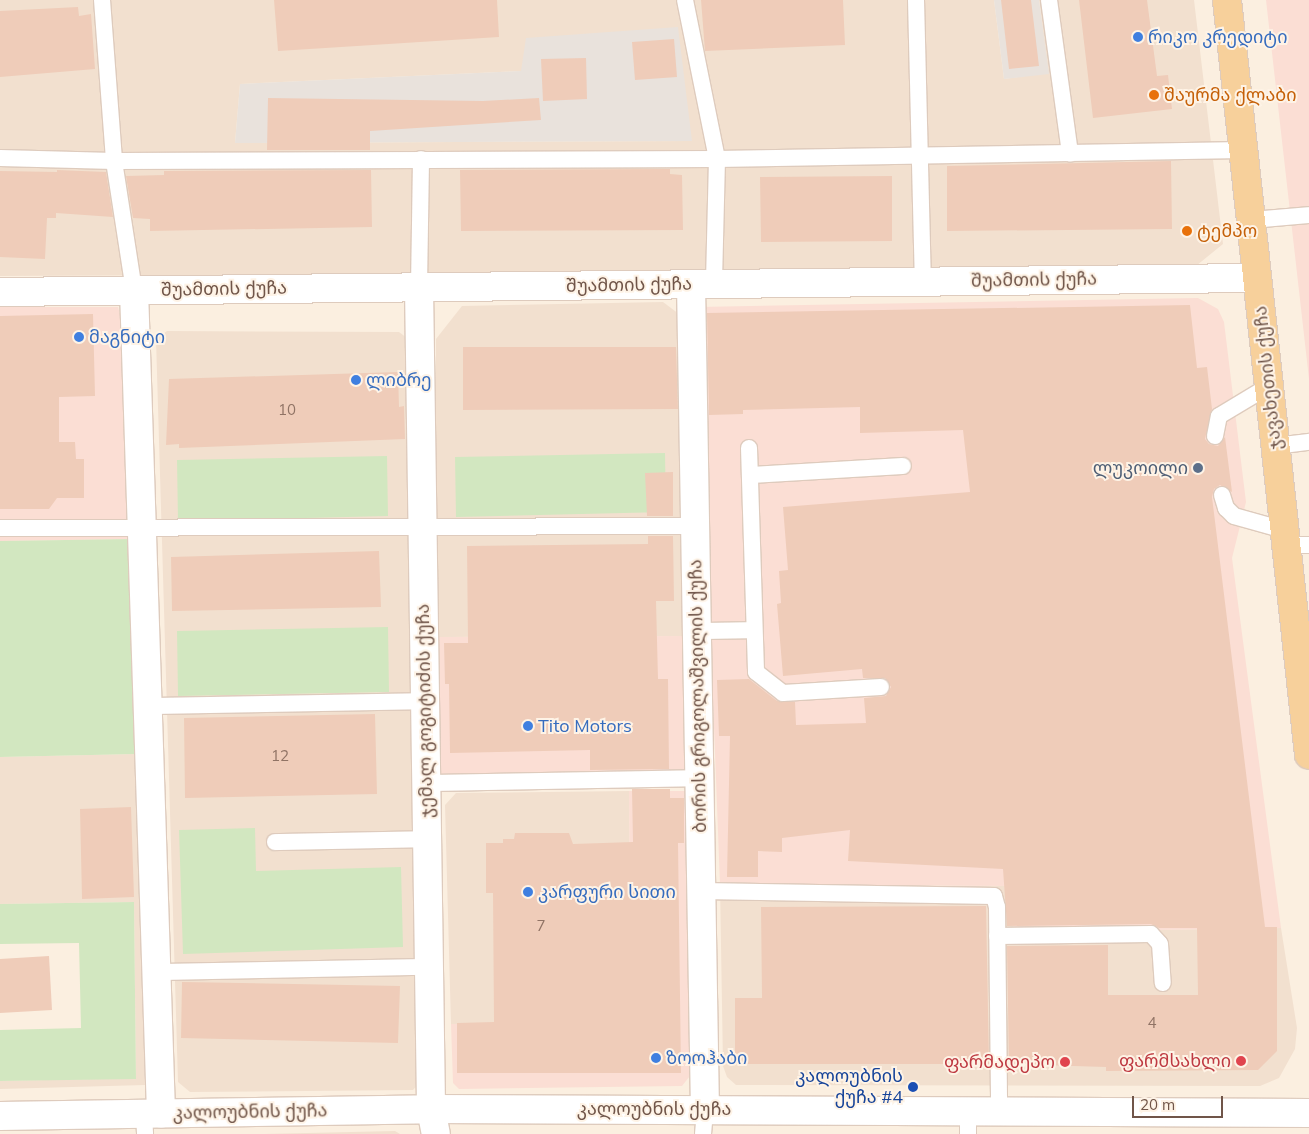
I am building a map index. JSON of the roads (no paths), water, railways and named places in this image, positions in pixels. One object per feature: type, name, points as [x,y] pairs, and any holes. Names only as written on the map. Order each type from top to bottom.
[{"type":"main road","name":"ჯავახეთის ქუჩა","points":[[1227,0],[1275,446],[1293,540],[1302,625],[1309,755]]},
{"type":"street","name":"შუამთის ქუჩა","points":[[0,292],[1257,278]]},
{"type":"street","name":"ბორის გრიგოლაშვილის ქუჩა","points":[[702,284],[695,526],[704,1121]]},
{"type":"street","name":"ჯემალ გოგიტიძის ქუჩა","points":[[419,287],[429,968],[434,1121]]},
{"type":"street","points":[[134,290],[157,972],[150,1120]]},
{"type":"street","name":"კალოუბნის ქუჩა","points":[[0,1116],[150,1120],[968,1123],[999,1113],[1309,1113]]},
{"type":"lane","points":[[102,0],[114,161],[134,290]]},
{"type":"lane","name":"ბორის გრიგოლაშვილის ქუჩა","points":[[684,0],[717,159],[702,284]]},
{"type":"lane","points":[[916,0],[923,281]]},
{"type":"lane","points":[[1049,0],[1070,154]]},
{"type":"lane","points":[[0,158],[114,161],[717,159],[1243,150]]},
{"type":"lane","points":[[419,287],[421,159]]},
{"type":"lane","points":[[1251,220],[1309,216]]},
{"type":"lane","points":[[1214,436],[1219,416],[1269,386]]},
{"type":"lane","points":[[1275,446],[1309,442]]},
{"type":"lane","points":[[749,448],[753,630],[756,672],[783,693],[880,687]]},
{"type":"lane","points":[[751,475],[903,466]]},
{"type":"lane","points":[[1222,495],[1234,516],[1293,540]]},
{"type":"lane","points":[[0,528],[695,526]]},
{"type":"lane","points":[[697,631],[753,630]]},
{"type":"lane","points":[[148,706],[425,701]]},
{"type":"lane","points":[[426,783],[699,778]]},
{"type":"lane","points":[[275,842],[427,839]]},
{"type":"lane","points":[[702,891],[994,896],[997,907],[999,1113]]},
{"type":"lane","points":[[997,936],[1151,934],[1160,944],[1162,983]]},
{"type":"lane","points":[[157,972],[429,968]]},
{"type":"place","name":"რიკო კრედიტი","points":[[1138,37]]},
{"type":"place","name":"შაურმა ქლაბი","points":[[1154,95]]},
{"type":"place","name":"ტემპო","points":[[1187,231]]},
{"type":"place","name":"მაგნიტი","points":[[79,337]]},
{"type":"place","name":"ლიბრე","points":[[356,380]]},
{"type":"place","name":"ლუკოილი","points":[[1198,468]]},
{"type":"place","name":"Tito Motors","points":[[528,726]]},
{"type":"place","name":"კარფური სითი","points":[[528,892]]},
{"type":"place","name":"ზოოჰაბი","points":[[656,1058]]},
{"type":"place","name":"ფარმსახლი","points":[[1241,1061]]},
{"type":"place","name":"ფარმადეპო","points":[[1065,1062]]},
{"type":"place","name":"კალოუბნის ქუჩა #4","points":[[913,1087]]}]
